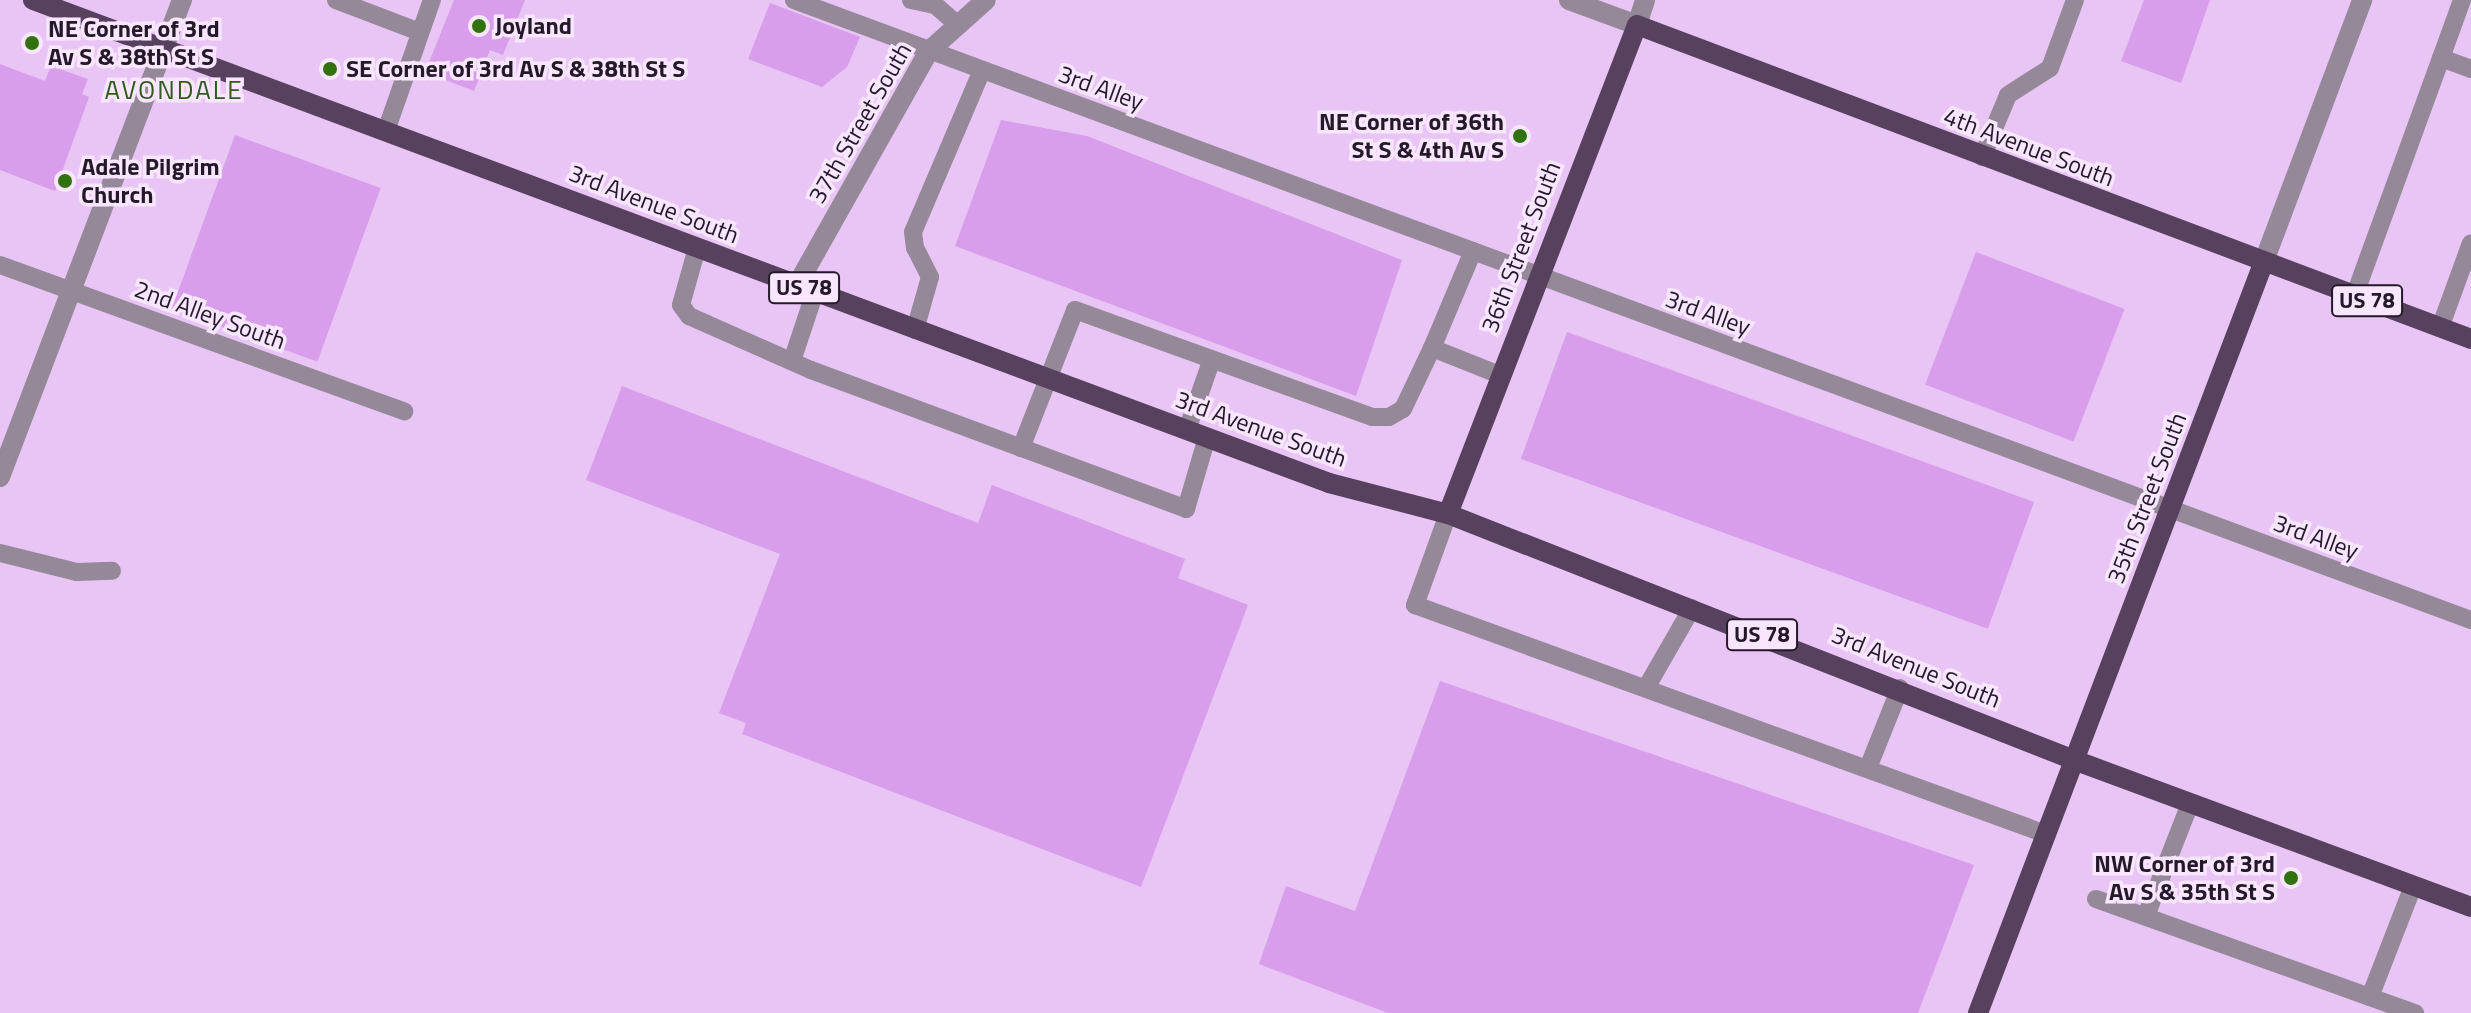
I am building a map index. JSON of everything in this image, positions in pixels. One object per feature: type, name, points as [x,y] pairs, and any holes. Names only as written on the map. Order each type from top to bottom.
[{"type":"main road","name":"3rd Avenue South","points":[[33,0],[1329,483],[1448,514],[1900,688],[2074,760],[2471,907]]},
{"type":"main road","name":"4th Avenue South","points":[[1637,25],[2263,264],[2471,339]]},
{"type":"main road","name":"36th Street South","points":[[1448,514],[1537,275],[1637,25]]},
{"type":"main road","name":"35th Street South","points":[[1978,1013],[2263,264]]},
{"type":"street","points":[[0,475],[182,0]]},
{"type":"street","name":"37th Street South","points":[[806,289],[929,51],[986,0]]},
{"type":"street","name":"4th Avenue South","points":[[1569,0],[1637,25]]},
{"type":"street","name":"36th Street South","points":[[1637,25],[1645,0]]},
{"type":"street","name":"35th Street South","points":[[2263,264],[2356,2]]},
{"type":"lane","points":[[336,0],[420,32]]},
{"type":"lane","points":[[386,131],[432,0]]},
{"type":"lane","name":"3rd Alley","points":[[794,0],[2471,620]]},
{"type":"lane","points":[[911,0],[935,5],[958,25]]},
{"type":"lane","points":[[1982,157],[2008,95],[2050,68],[2075,0]]},
{"type":"lane","points":[[2354,297],[2462,0]]},
{"type":"lane","points":[[2441,58],[2471,69]]},
{"type":"lane","points":[[915,330],[930,277],[915,248],[913,232],[982,70]]},
{"type":"lane","points":[[2440,328],[2471,243]]},
{"type":"lane","points":[[697,248],[681,305],[689,316],[792,361],[1186,509],[1207,437]]},
{"type":"lane","points":[[1021,448],[1075,310],[1372,417],[1389,417],[1403,409],[1473,251]]},
{"type":"lane","name":"2nd Alley South","points":[[0,265],[404,411]]},
{"type":"lane","points":[[792,361],[806,289]]},
{"type":"lane","points":[[1432,348],[1500,375]]},
{"type":"lane","points":[[1187,430],[1212,359]]},
{"type":"lane","points":[[1448,514],[1415,605],[2046,834]]},
{"type":"lane","points":[[0,553],[77,572],[112,571]]},
{"type":"lane","points":[[1646,688],[1692,608]]},
{"type":"lane","points":[[1868,768],[1900,688]]},
{"type":"lane","points":[[2146,916],[2190,804]]},
{"type":"lane","points":[[2370,997],[2413,886]]},
{"type":"lane","points":[[2096,899],[2415,1013]]},
{"type":"shaded area","points":[[0,0],[2471,0],[2471,1013],[0,1013]]},
{"type":"building","name":"Joyland","points":[[454,0],[525,0],[503,55],[490,50],[474,91],[425,72]]},
{"type":"building","points":[[2144,0],[2210,0],[2181,83],[2121,61]]},
{"type":"building","points":[[770,3],[860,37],[847,67],[822,87],[748,59]]},
{"type":"building","points":[[0,64],[45,81],[51,66],[88,79],[82,94],[89,97],[55,191],[0,170]]},
{"type":"building","points":[[1001,120],[1087,136],[1402,260],[1356,396],[955,246]]},
{"type":"building","points":[[235,135],[381,188],[317,362],[172,309]]},
{"type":"building","points":[[1976,252],[2124,309],[2074,442],[1925,385]]},
{"type":"building","points":[[1567,332],[2034,502],[1988,629],[1521,459]]},
{"type":"building","points":[[622,386],[978,523],[992,485],[1185,559],[1178,578],[1248,605],[1141,887],[742,734],[746,723],[719,713],[780,554],[586,480]]},
{"type":"building","points":[[1440,681],[1974,865],[1918,1013],[1388,1013],[1259,964],[1286,886],[1355,911]]},
{"type":"place","name":"Joyland","points":[[479,26]]},
{"type":"place","name":"NE Corner of 3rd Av S & 38th St S","points":[[32,43]]},
{"type":"place","name":"SE Corner of 3rd Av S & 38th St S","points":[[330,69]]},
{"type":"place","name":"NE Corner of 36th St S & 4th Av S","points":[[1520,136]]},
{"type":"place","name":"Adale Pilgrim Church","points":[[65,181]]},
{"type":"place","name":"NW Corner of 3rd Av S & 35th St S","points":[[2291,878]]},
{"type":"district","name":"AVONDALE","points":[[174,90]]}]
